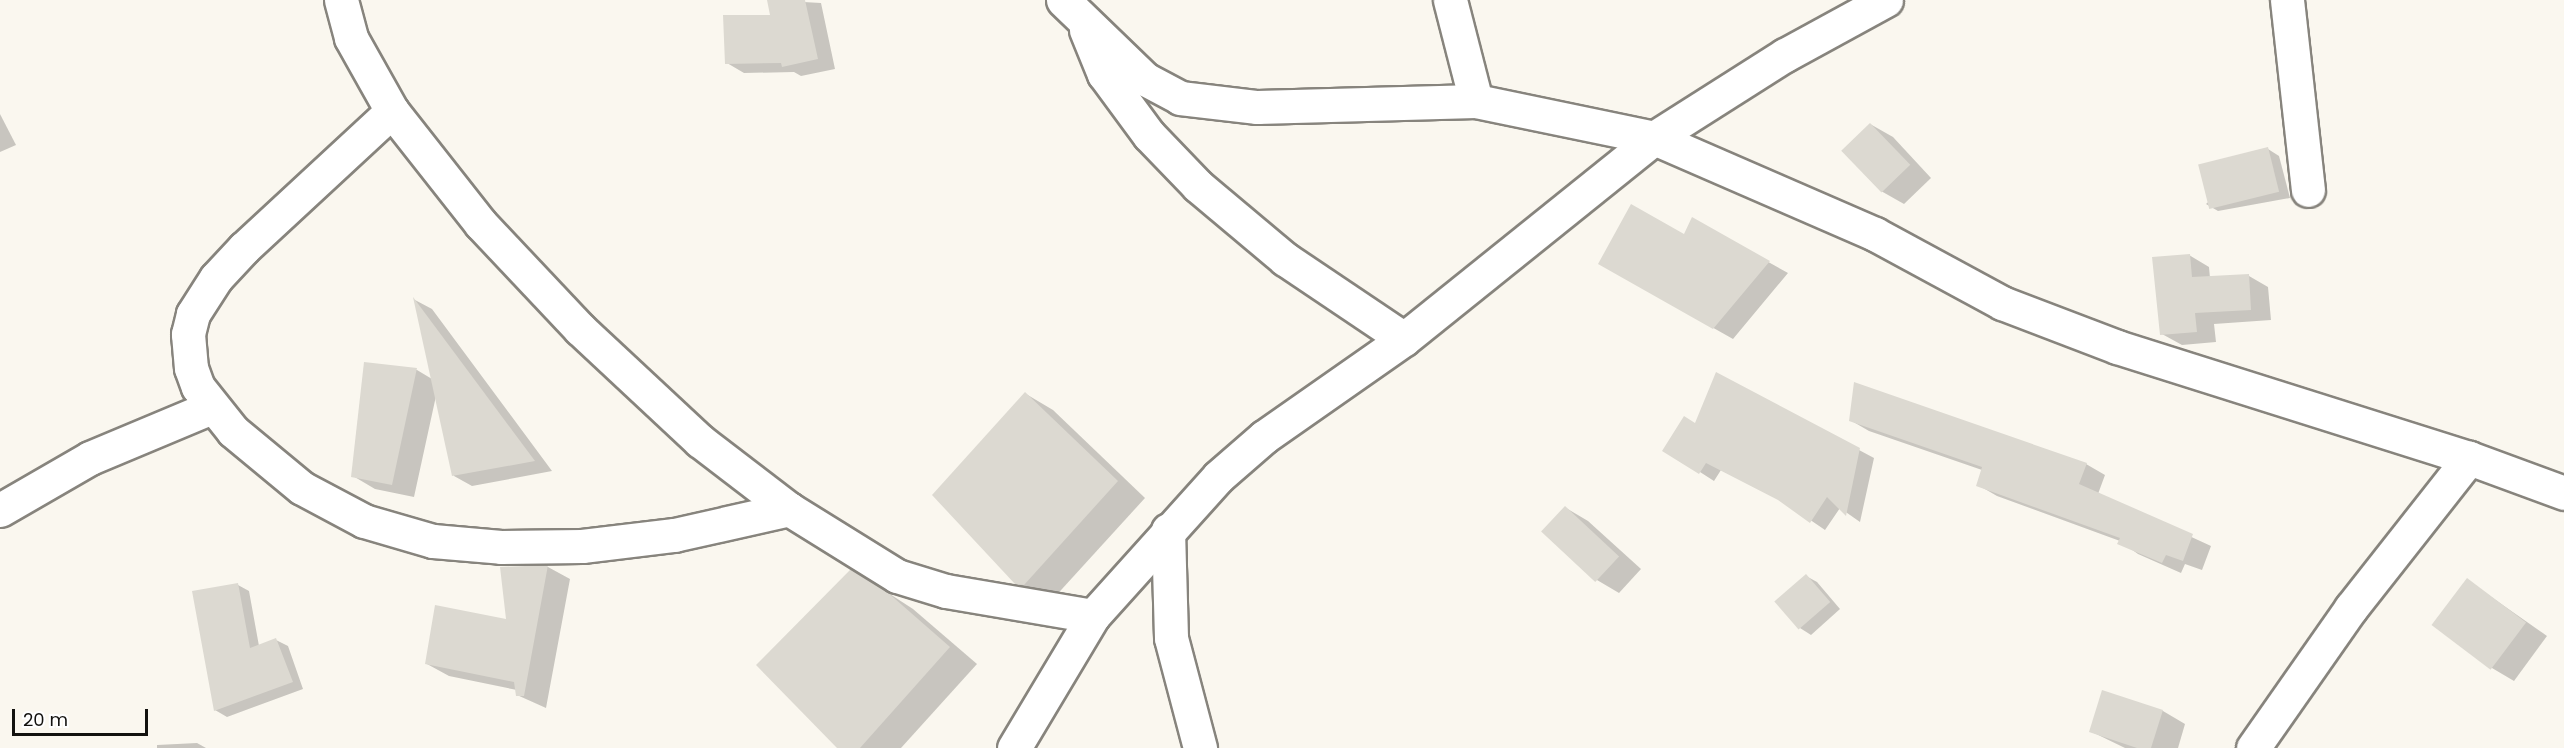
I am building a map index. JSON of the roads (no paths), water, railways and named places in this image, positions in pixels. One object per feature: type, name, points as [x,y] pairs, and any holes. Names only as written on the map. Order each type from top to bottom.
[{"type":"street","points":[[341,0],[351,38],[392,111],[481,224],[580,329],[699,441],[789,509],[897,576],[946,591],[1093,616]]},
{"type":"street","points":[[1450,0],[1476,101]]},
{"type":"street","points":[[1014,748],[1093,616],[1168,530],[1264,437],[1404,339],[1654,138],[1785,55],[1886,0]]},
{"type":"street","points":[[2287,0],[2308,190]]},
{"type":"street","points":[[1072,9],[1145,79],[1180,98],[1226,107],[1476,101],[1654,138],[1875,234],[2002,303],[2246,391],[2469,458],[2564,493]]},
{"type":"street","points":[[1072,9],[1104,74],[1149,135],[1198,186],[1285,259],[1404,339]]},
{"type":"street","points":[[392,111],[244,248],[216,278],[193,314],[188,334],[191,368],[212,406],[266,462],[302,488],[364,521],[433,541],[501,547],[582,546],[674,535],[789,509]]},
{"type":"street","points":[[0,510],[90,458],[212,406]]},
{"type":"street","points":[[2253,748],[2351,608],[2469,458]]},
{"type":"street","points":[[1168,530],[1171,638],[1200,748]]}]
